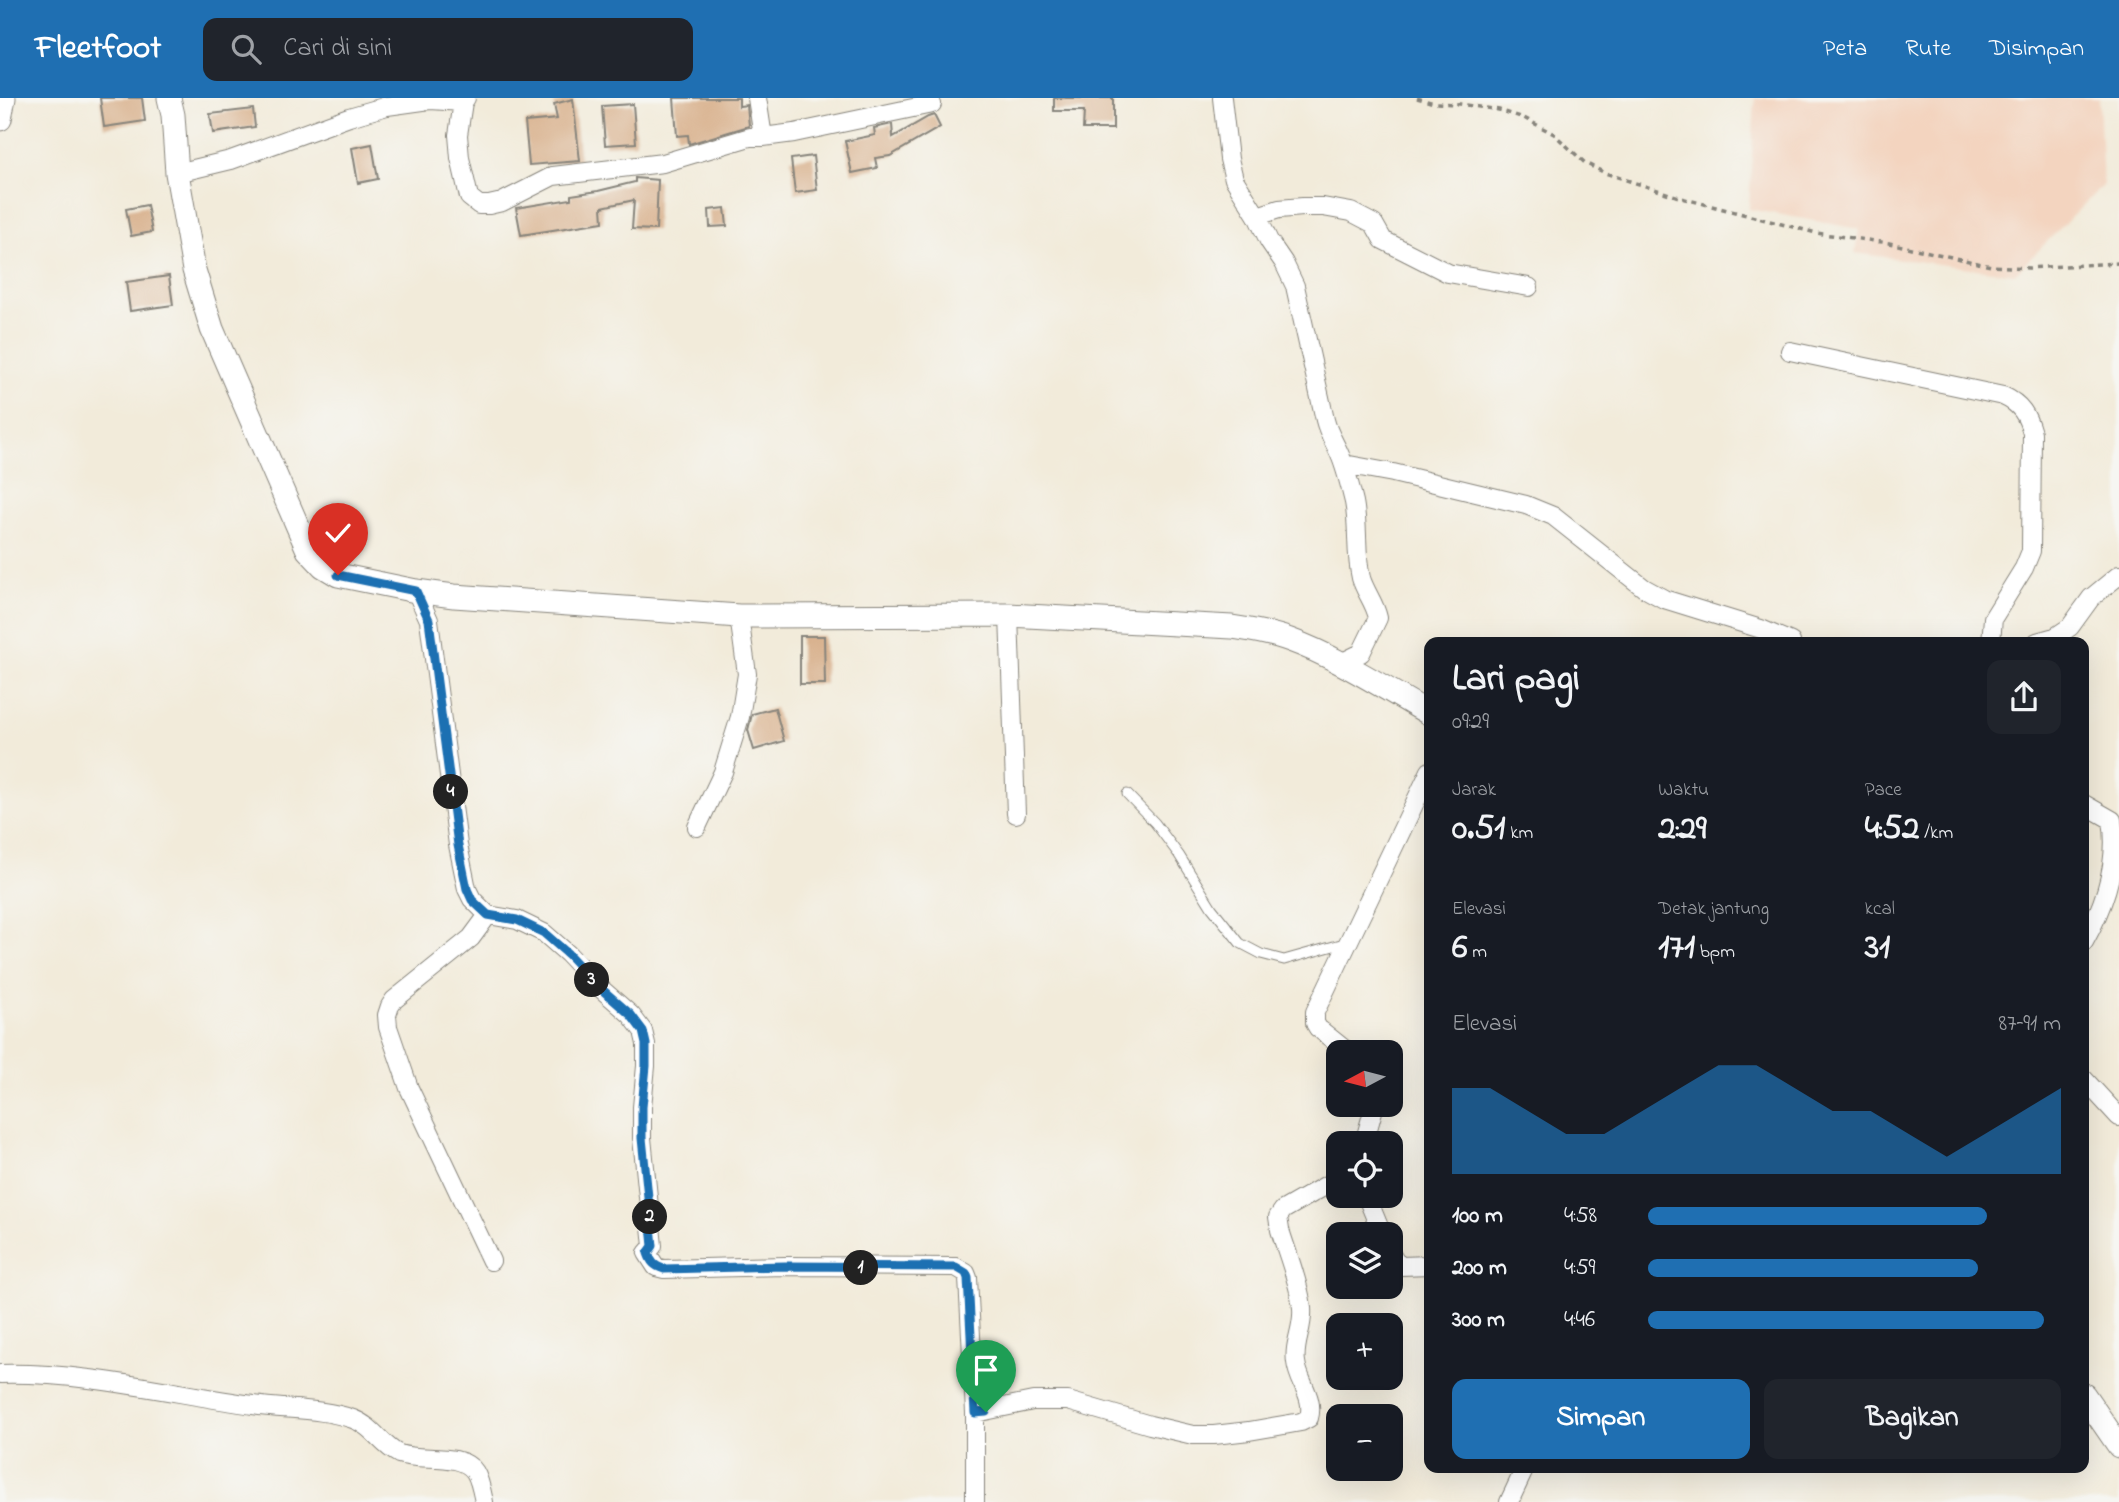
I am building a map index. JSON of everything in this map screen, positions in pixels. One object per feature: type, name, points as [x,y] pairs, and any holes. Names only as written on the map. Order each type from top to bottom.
[{"type":"street","points":[[0,118],[4,98]]},
{"type":"street","points":[[169,98],[173,115],[177,173],[194,270],[212,329],[308,550],[323,566],[338,575],[454,596],[739,616],[1009,615],[1252,630],[1289,639],[1315,650],[1424,711]]},
{"type":"street","points":[[757,98],[763,137]]},
{"type":"street","points":[[1222,98],[1229,159],[1234,178],[1295,286],[1328,431],[1344,464],[1359,530],[1360,574],[1378,618],[1361,653],[1339,664]]},
{"type":"street","points":[[177,173],[231,160],[387,106],[430,100],[465,100],[458,135],[460,158],[469,197],[480,205],[489,205],[502,202],[553,176],[663,163],[750,137],[794,133],[932,104]]},
{"type":"street","points":[[1257,216],[1279,209],[1303,207],[1323,207],[1350,212],[1374,224],[1383,240],[1448,273],[1529,287]]},
{"type":"street","points":[[1790,351],[2003,396],[2013,400],[2024,410],[2032,433],[2031,551],[2024,568],[1993,618],[1991,637]]},
{"type":"street","points":[[1344,464],[1526,505],[1553,516],[1644,588],[1664,599],[1779,637]]},
{"type":"street","points":[[2055,637],[2070,627],[2091,598],[2119,575]]},
{"type":"street","points":[[416,591],[429,620],[462,870],[472,900],[488,915],[517,920],[544,933],[631,1015],[643,1031],[646,1066],[642,1138],[653,1246],[648,1253],[656,1267],[956,1267],[966,1273],[975,1413],[975,1502]]},
{"type":"street","points":[[1009,615],[1016,814]]},
{"type":"street","points":[[697,827],[723,772],[740,717],[747,674],[739,616]]},
{"type":"street","points":[[1332,1040],[1315,1023],[1314,1018],[1424,784]]},
{"type":"street","points":[[2089,807],[2112,820],[2117,841],[2114,868],[2103,909],[2089,933]]},
{"type":"street","points":[[488,915],[471,938],[394,1000],[387,1015],[387,1027],[409,1088],[491,1261]]},
{"type":"street","points":[[2089,1084],[2119,1117]]},
{"type":"street","points":[[975,1413],[1033,1401],[1068,1401],[1193,1435],[1248,1431],[1301,1422],[1309,1418],[1311,1402],[1297,1368],[1295,1353],[1301,1329],[1302,1307],[1278,1217],[1283,1210],[1326,1185]]},
{"type":"street","points":[[1403,1266],[1424,1265]]},
{"type":"street","points":[[0,1374],[36,1373],[355,1419],[372,1429],[397,1453],[467,1463],[475,1472],[484,1502]]},
{"type":"street","points":[[2089,1402],[2119,1446]]},
{"type":"street","points":[[1509,1502],[1523,1473]]},
{"type":"lane","points":[[1127,794],[1155,822],[1212,908],[1240,943],[1261,954],[1284,960],[1350,941]]},
{"type":"path","points":[[1417,98],[1434,103],[1499,110],[1524,118],[1554,134],[1585,163],[1605,173],[1685,199],[1816,233],[1889,243],[1991,266],[2028,268],[2119,263]]},
{"type":"shaded area","points":[[1755,98],[2099,98],[2103,185],[2015,274],[1855,253],[1859,229],[1749,209]]},
{"type":"building","points":[[100,98],[142,98],[145,121],[104,127]]},
{"type":"building","points":[[674,98],[739,98],[739,106],[747,105],[749,126],[689,144],[688,135],[677,136]]},
{"type":"building","points":[[1054,98],[1113,98],[1113,129],[1083,129],[1084,111],[1054,111]]},
{"type":"building","points":[[573,99],[580,161],[529,165],[525,122],[557,119],[554,104]]},
{"type":"building","points":[[633,104],[636,143],[605,145],[602,106]]},
{"type":"building","points":[[253,109],[255,127],[213,133],[210,114]]},
{"type":"building","points":[[934,115],[940,127],[890,156],[875,158],[877,168],[852,173],[845,141],[875,135],[874,128],[892,124],[893,137]]},
{"type":"building","points":[[372,144],[378,179],[358,183],[352,148]]},
{"type":"building","points":[[813,156],[817,190],[795,193],[791,159]]},
{"type":"building","points":[[635,178],[658,180],[656,230],[632,229],[634,200],[602,207],[603,222],[521,235],[516,208],[571,199],[571,195],[635,182]]},
{"type":"building","points":[[147,205],[152,232],[131,236],[126,209]]},
{"type":"building","points":[[725,208],[727,226],[710,227],[709,210]]},
{"type":"building","points":[[169,276],[173,305],[130,311],[126,282]]},
{"type":"building","points":[[800,636],[824,636],[825,684],[800,684]]},
{"type":"building","points":[[775,708],[784,741],[754,750],[748,730],[752,714]]},
{"type":"route","points":[[338,575],[416,591],[429,620],[458,845],[462,870],[472,900],[488,915],[517,920],[544,933],[631,1015],[643,1031],[646,1066],[642,1138],[653,1246],[648,1253],[651,1262],[664,1269],[785,1266],[956,1267],[966,1273],[968,1278],[975,1413],[986,1412]]}]
